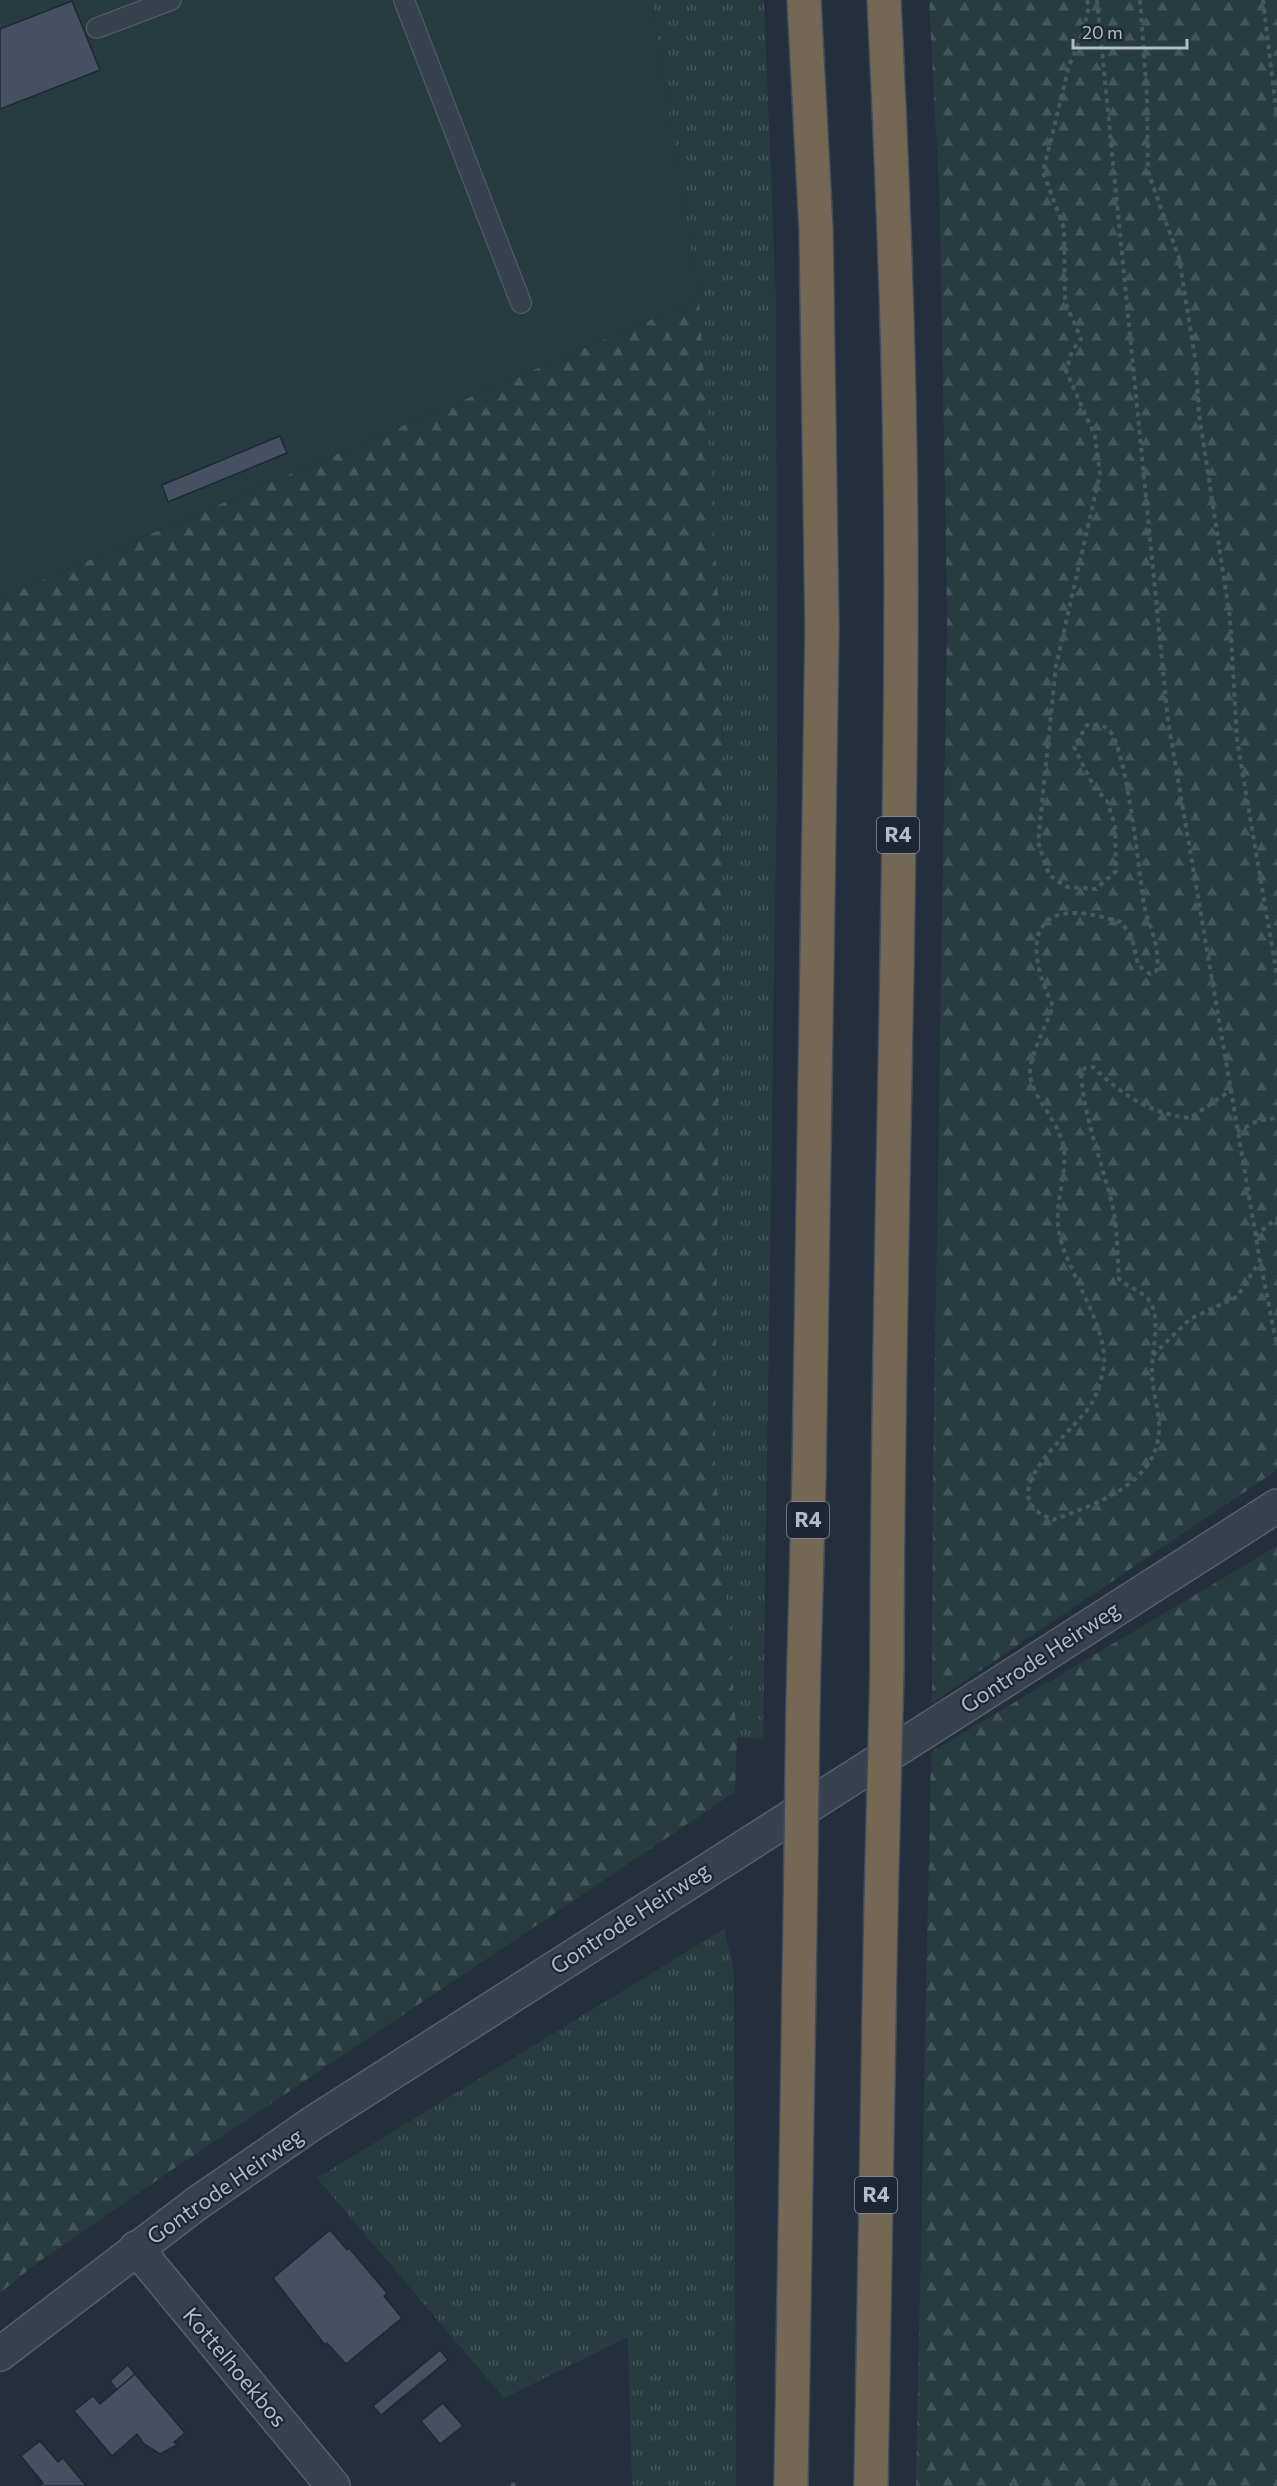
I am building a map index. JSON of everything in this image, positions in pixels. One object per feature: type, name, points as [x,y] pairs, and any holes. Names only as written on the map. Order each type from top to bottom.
[{"type":"highway","name":"R4","points":[[791,2486],[822,629],[816,229],[804,0]]},
{"type":"highway","name":"R4","points":[[871,2486],[887,1670],[887,1465],[901,619],[894,208],[884,0]]},
{"type":"street","name":"Gontrode Heirweg","points":[[0,2354],[136,2248],[313,2124],[1277,1506]]},
{"type":"street","name":"Kottelhoekbos","points":[[136,2248],[333,2486]]},
{"type":"lane","points":[[97,28],[171,0]]},
{"type":"lane","points":[[404,0],[521,303]]},
{"type":"path","points":[[1087,0],[1089,6],[1083,32],[1069,66],[1043,172],[1064,228],[1065,302],[1081,339],[1072,351],[1066,371],[1095,436],[1100,474],[1056,666],[1038,842],[1049,875],[1066,887],[1096,889],[1116,871],[1115,825],[1107,801],[1094,787],[1074,747],[1087,726],[1100,725],[1110,730],[1119,752],[1136,834],[1144,904],[1160,958],[1156,971],[1150,974],[1138,965],[1132,937],[1121,922],[1070,913],[1051,920],[1040,929],[1035,950],[1038,969],[1053,1006],[1036,1046],[1030,1075],[1056,1126],[1064,1148],[1064,1171],[1056,1218],[1061,1242],[1074,1279],[1101,1339],[1104,1364],[1092,1403],[1049,1451],[1031,1478],[1028,1496],[1035,1510],[1053,1520],[1086,1507],[1135,1480],[1153,1457],[1159,1433],[1159,1406],[1152,1383],[1155,1312],[1146,1297],[1119,1279],[1119,1245],[1112,1206],[1083,1100],[1081,1073],[1085,1068],[1093,1067],[1129,1096],[1164,1116],[1190,1118],[1230,1091]]},
{"type":"path","points":[[1097,0],[1168,721],[1255,1236],[1277,1346]]},
{"type":"path","points":[[1140,0],[1147,97],[1148,172],[1179,258],[1196,364],[1199,414],[1230,618],[1237,741],[1277,976]]},
{"type":"path","points":[[1263,0],[1277,117]]},
{"type":"path","points":[[1237,1132],[1257,1121],[1277,1118]]},
{"type":"path","points":[[1255,1236],[1277,1218]]},
{"type":"path","points":[[1152,1356],[1190,1319],[1238,1297],[1260,1261]]},
{"type":"path","points":[[511,2486],[518,2482]]},
{"type":"green space","points":[[0,0],[651,0],[699,299],[0,598]]},
{"type":"green space","points":[[651,0],[764,0],[776,300],[777,777],[763,1739],[737,1737],[715,1463],[723,673],[699,299]]},
{"type":"green space","points":[[929,0],[1277,0],[1277,1470],[932,1703],[933,1477],[947,619],[940,206]]},
{"type":"green space","points":[[699,299],[723,673],[715,1463],[737,1737],[735,1792],[169,2172],[33,2266],[0,2293],[0,598]]},
{"type":"green space","points":[[1277,1546],[1277,2486],[916,2486],[931,1752]]},
{"type":"green space","points":[[724,1929],[734,1971],[736,2486],[632,2486],[628,2337],[504,2398],[317,2178]]},
{"type":"building","points":[[72,1],[100,70],[0,109],[0,29]]},
{"type":"building","points":[[280,436],[287,453],[168,502],[162,485]]},
{"type":"building","points":[[330,2230],[347,2250],[349,2248],[387,2293],[384,2296],[402,2318],[346,2364],[327,2343],[325,2345],[273,2278]]},
{"type":"building","points":[[440,2350],[448,2360],[381,2415],[373,2406]]},
{"type":"building","points":[[128,2365],[135,2374],[117,2390],[110,2381]]},
{"type":"building","points":[[135,2374],[185,2433],[174,2442],[177,2445],[160,2454],[144,2444],[137,2434],[112,2456],[74,2411],[93,2396],[100,2404]]},
{"type":"building","points":[[443,2403],[463,2426],[440,2444],[421,2421]]},
{"type":"building","points":[[40,2441],[58,2462],[63,2458],[86,2486],[39,2486],[43,2483],[21,2456]]}]
